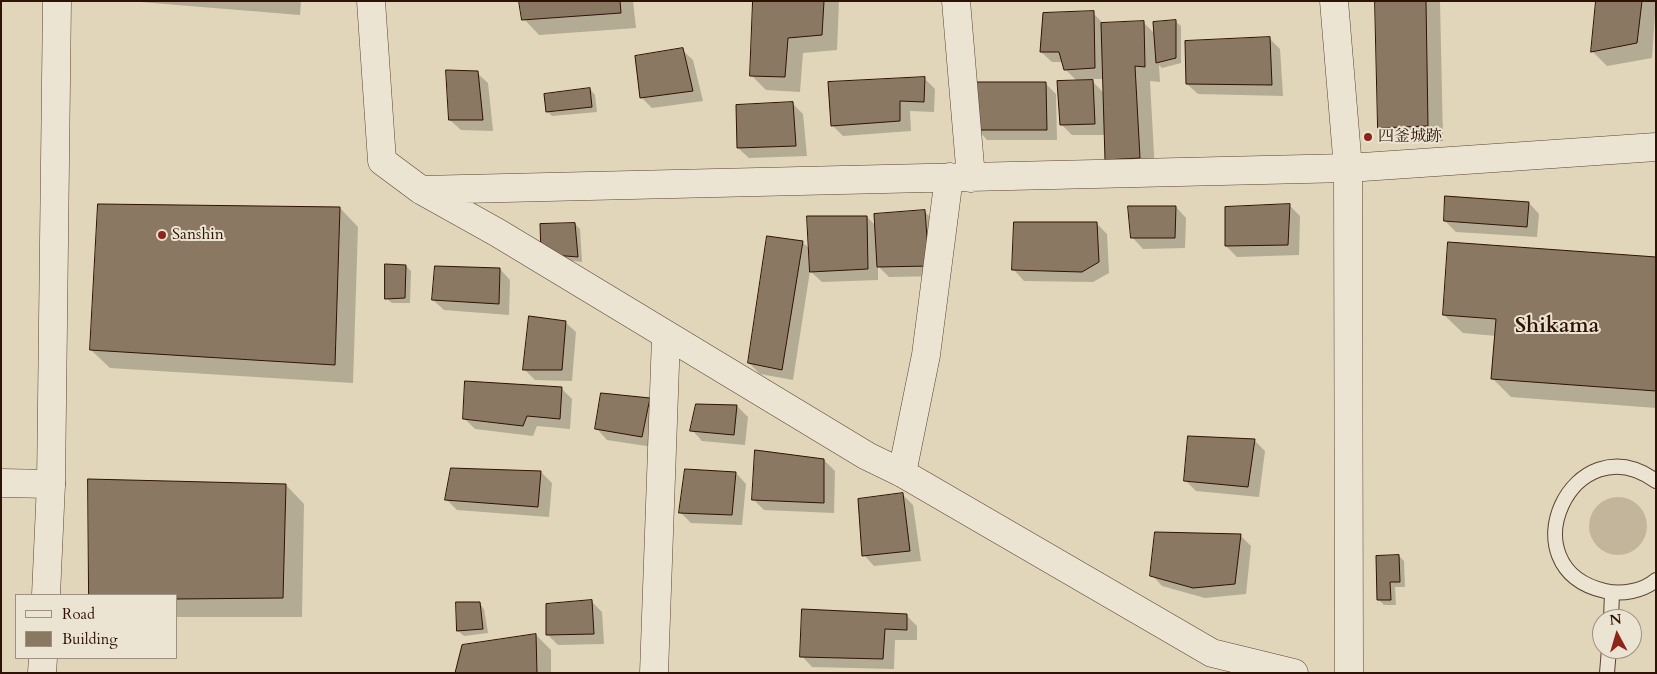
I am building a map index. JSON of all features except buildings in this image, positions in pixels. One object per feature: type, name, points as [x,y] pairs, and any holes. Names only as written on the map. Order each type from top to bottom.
[{"type":"street","points":[[46,594],[51,484],[57,1]]},
{"type":"street","points":[[370,1],[382,161],[421,190],[498,234],[666,337],[756,388],[867,456],[902,473],[1212,653],[1294,673]]},
{"type":"street","points":[[902,473],[960,177],[956,1]]},
{"type":"street","points":[[1334,1],[1348,168],[1349,673]]},
{"type":"street","points":[[421,190],[1348,168],[1656,147]]},
{"type":"street","points":[[654,673],[666,337]]},
{"type":"street","points":[[1,483],[51,484]]},
{"type":"street","points":[[42,673],[43,659]]},
{"type":"lane","points":[[1656,482],[1646,474],[1625,468],[1603,469],[1583,477],[1569,491],[1559,508],[1555,527],[1556,546],[1564,563],[1577,578],[1593,588],[1612,593],[1634,591],[1656,580]]},
{"type":"lane","points":[[1611,609],[1612,593]]},
{"type":"lane","points":[[1607,673],[1608,659]]},
{"type":"shaded area","points":[[1612,497],[1624,497],[1639,505],[1647,520],[1647,532],[1639,547],[1624,555],[1612,555],[1597,547],[1589,532],[1589,520],[1597,505]]},
{"type":"place","name":"四釜城跡","points":[[1368,137]]},
{"type":"place","name":"Sanshin","points":[[162,235]]},
{"type":"district","name":"Shikama","points":[[1557,327]]}]
